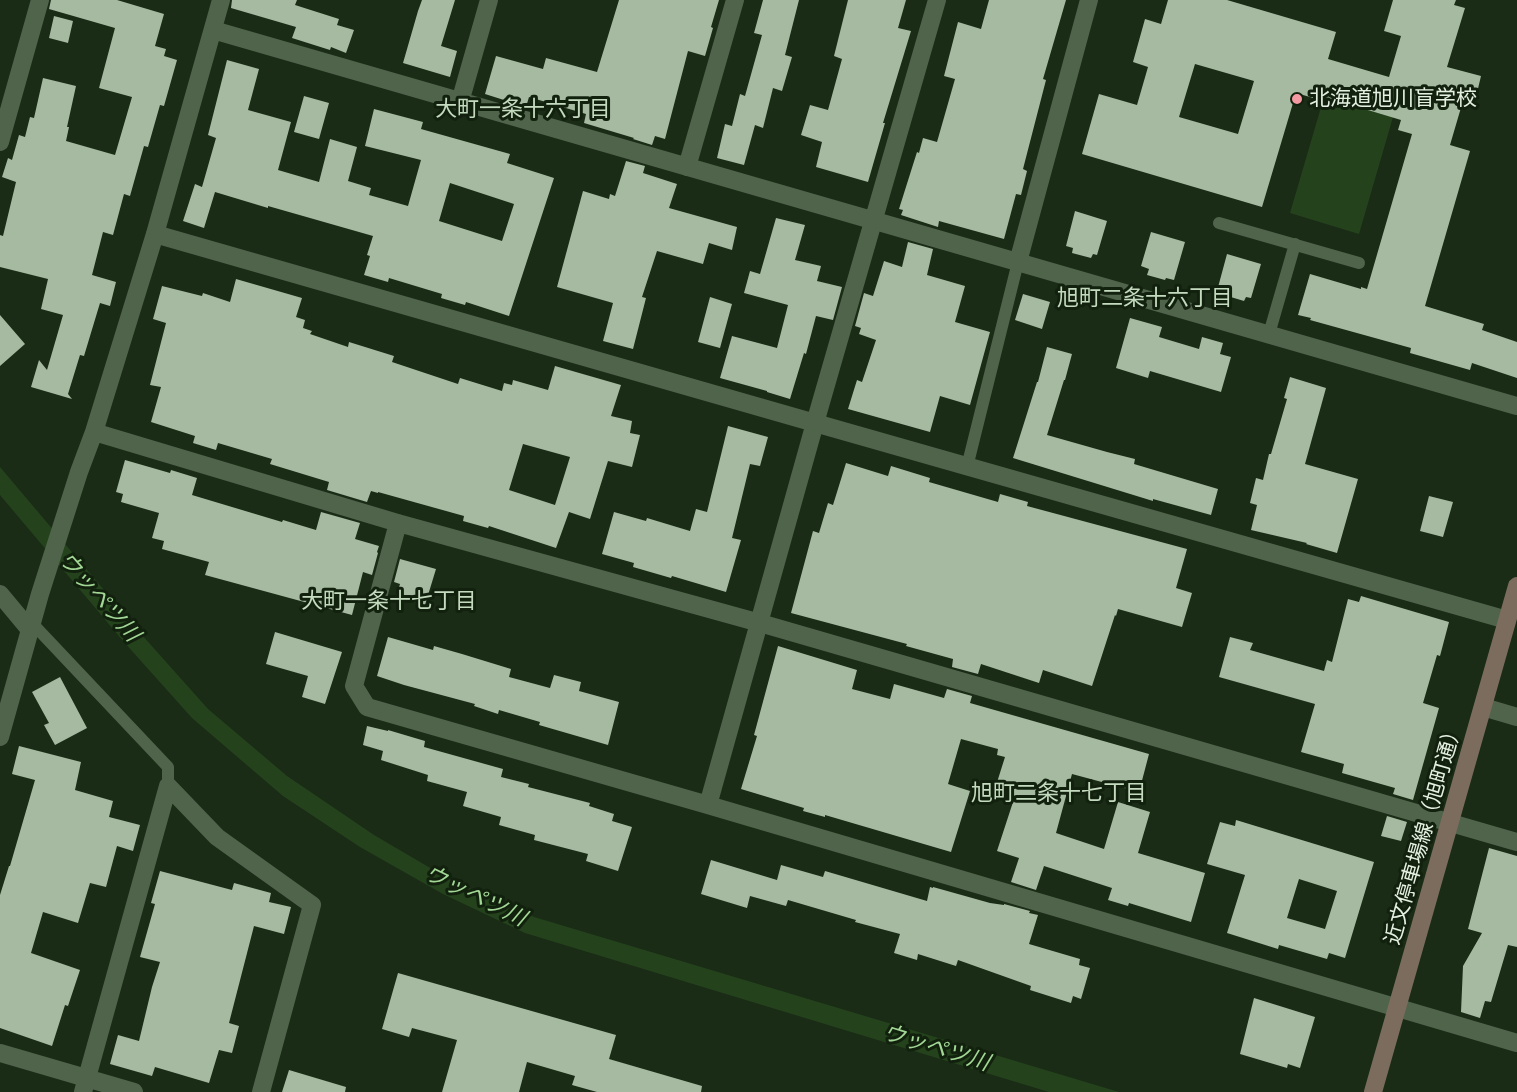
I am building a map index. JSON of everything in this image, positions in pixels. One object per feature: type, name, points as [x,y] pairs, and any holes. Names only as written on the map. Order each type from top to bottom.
[{"type":"main road","name":"近文停車場線（旭町通）","points":[[1373,1092],[1517,586]]},
{"type":"street","points":[[0,142],[40,0]]},
{"type":"street","points":[[0,737],[40,594],[94,432],[155,234],[221,0]]},
{"type":"street","points":[[460,102],[489,0]]},
{"type":"street","points":[[687,167],[735,0]]},
{"type":"street","points":[[708,805],[937,0]]},
{"type":"street","points":[[1018,262],[1089,0]]},
{"type":"street","points":[[213,30],[1517,406]]},
{"type":"street","points":[[155,234],[1508,620]]},
{"type":"street","points":[[94,432],[398,523],[760,623],[1517,842]]},
{"type":"street","points":[[398,523],[354,686],[366,707],[1517,1043]]},
{"type":"street","points":[[0,594],[31,626]]},
{"type":"street","points":[[1483,707],[1517,717]]},
{"type":"street","points":[[85,1085],[168,786]]},
{"type":"street","points":[[168,786],[217,837],[312,905],[261,1092]]},
{"type":"street","points":[[0,1053],[85,1085],[134,1092]]},
{"type":"lane","points":[[1219,223],[1359,263]]},
{"type":"lane","points":[[1269,334],[1295,244]]},
{"type":"lane","points":[[967,467],[1018,262]]},
{"type":"lane","points":[[31,626],[168,767],[168,786]]},
{"type":"water","points":[[1324,97],[1393,117],[1359,234],[1290,213]]},
{"type":"water","name":"ウッペツ川","points":[[0,467],[142,635],[208,709],[287,776],[374,835],[449,879],[534,917],[1119,1092],[1049,1092],[525,933],[443,894],[360,847],[283,796],[192,718],[124,642],[0,495]]},
{"type":"building","points":[[51,0],[117,0],[164,14],[155,46],[166,49],[164,56],[177,60],[164,106],[160,105],[148,147],[144,146],[130,196],[124,194],[113,235],[103,232],[92,275],[116,282],[110,306],[100,303],[84,356],[80,355],[68,394],[72,399],[31,387],[39,360],[47,370],[63,315],[41,309],[48,279],[0,267],[0,235],[3,236],[16,182],[2,177],[8,158],[12,160],[19,135],[25,137],[30,117],[34,118],[43,78],[76,86],[66,141],[115,155],[132,97],[99,88],[115,28],[49,9]]},
{"type":"building","points":[[232,0],[297,0],[295,5],[339,19],[337,25],[354,30],[346,53],[292,38],[296,27],[231,8]]},
{"type":"building","points":[[422,0],[455,0],[441,46],[457,51],[450,77],[403,63]]},
{"type":"building","points":[[619,0],[719,0],[705,56],[688,51],[665,139],[655,136],[652,145],[584,123],[586,114],[529,97],[526,107],[485,94],[496,56],[543,69],[546,58],[597,72]]},
{"type":"building","points":[[763,0],[799,0],[785,55],[792,57],[782,91],[773,88],[763,128],[755,125],[744,165],[717,158],[725,124],[732,126],[740,94],[745,96],[762,35],[754,33]]},
{"type":"building","points":[[848,0],[906,0],[898,28],[911,31],[868,182],[816,167],[822,142],[801,135],[810,105],[828,110],[842,59],[834,56]]},
{"type":"building","points":[[989,0],[1066,0],[1043,79],[1046,80],[1023,169],[1027,171],[1021,195],[1016,194],[1004,239],[939,221],[938,227],[901,215],[903,210],[899,209],[923,138],[937,142],[955,79],[944,76],[958,22],[981,29]]},
{"type":"building","points":[[1168,0],[1227,0],[1336,32],[1328,59],[1389,77],[1401,36],[1384,31],[1393,0],[1456,0],[1454,5],[1465,8],[1447,67],[1481,76],[1476,97],[1465,94],[1450,145],[1470,151],[1425,306],[1484,324],[1482,330],[1517,342],[1517,378],[1472,363],[1470,370],[1410,353],[1411,348],[1298,315],[1310,274],[1367,289],[1412,134],[1398,130],[1401,120],[1318,95],[1317,99],[1296,93],[1262,207],[1082,154],[1099,94],[1137,105],[1148,67],[1133,62],[1145,19],[1161,24]],"holes":[[[1195,64],[1254,81],[1238,134],[1179,117]]]},
{"type":"building","points":[[54,16],[73,21],[68,43],[49,38]]},
{"type":"building","points":[[227,60],[259,69],[248,110],[291,122],[278,170],[319,182],[330,139],[357,147],[348,181],[371,188],[369,195],[408,206],[421,160],[365,146],[374,109],[423,122],[421,129],[510,154],[507,163],[554,178],[509,316],[466,302],[465,305],[441,298],[442,294],[389,278],[388,282],[364,275],[373,236],[215,192],[204,228],[183,221],[195,184],[202,187],[216,138],[208,135]],"holes":[[[450,183],[514,204],[502,241],[439,221]]]},
{"type":"building","points":[[304,96],[329,103],[319,139],[294,132]]},
{"type":"building","points":[[626,161],[645,166],[643,173],[677,184],[669,208],[737,227],[732,250],[709,243],[703,264],[657,251],[642,297],[646,298],[633,349],[603,341],[613,303],[557,287],[583,191],[609,199],[610,194],[615,196]]},
{"type":"building","points":[[1075,211],[1107,221],[1097,255],[1093,254],[1091,258],[1072,253],[1073,248],[1066,246]]},
{"type":"building","points":[[776,218],[805,225],[795,260],[821,266],[817,281],[842,287],[833,320],[816,316],[806,354],[804,353],[790,399],[720,378],[732,336],[777,348],[788,305],[744,293],[750,271],[760,274]]},
{"type":"building","points":[[1151,232],[1185,242],[1174,280],[1147,275],[1149,269],[1141,266]]},
{"type":"building","points":[[908,242],[933,249],[927,275],[965,286],[955,322],[990,332],[970,405],[940,396],[930,432],[848,409],[857,380],[862,382],[876,340],[859,334],[861,328],[855,326],[864,293],[873,296],[884,261],[902,267]]},
{"type":"building","points":[[1227,254],[1261,264],[1251,298],[1246,297],[1244,301],[1217,291]]},
{"type":"building","points":[[236,279],[302,298],[296,317],[305,320],[303,328],[312,331],[310,334],[348,347],[349,342],[394,356],[392,362],[458,384],[460,378],[502,391],[504,383],[512,385],[513,380],[548,390],[555,366],[621,385],[611,416],[632,421],[630,433],[640,435],[632,467],[608,461],[590,519],[569,512],[556,548],[489,526],[488,528],[463,521],[464,516],[378,492],[371,491],[367,502],[327,490],[329,482],[270,464],[272,459],[218,443],[216,450],[193,443],[195,436],[151,422],[161,387],[150,385],[166,323],[153,319],[162,286],[202,296],[203,293],[230,302]],"holes":[[[523,444],[570,457],[555,505],[509,490]]]},
{"type":"building","points":[[1023,294],[1050,302],[1042,329],[1015,320]]},
{"type":"building","points":[[710,297],[732,304],[720,348],[698,342]]},
{"type":"building","points":[[0,315],[25,344],[0,366]]},
{"type":"building","points":[[1130,318],[1162,327],[1159,337],[1199,349],[1202,337],[1223,343],[1220,354],[1231,357],[1221,392],[1150,371],[1148,378],[1116,368]]},
{"type":"building","points":[[1047,347],[1072,354],[1047,435],[1135,459],[1134,464],[1218,489],[1211,515],[1153,499],[1153,501],[1013,458]]},
{"type":"building","points":[[1290,377],[1326,388],[1305,464],[1358,479],[1337,553],[1307,543],[1251,530],[1257,505],[1250,503],[1256,478],[1263,480],[1287,399],[1284,398]]},
{"type":"building","points":[[728,426],[768,437],[760,466],[750,464],[732,538],[741,540],[726,592],[633,567],[634,563],[602,554],[614,512],[646,521],[647,518],[690,531],[696,509],[707,512]]},
{"type":"building","points":[[125,460],[197,478],[192,495],[282,522],[283,520],[316,530],[321,512],[360,523],[355,539],[379,546],[372,575],[363,572],[352,615],[205,575],[209,562],[162,549],[164,541],[152,538],[159,513],[121,502],[123,494],[116,492]]},
{"type":"building","points":[[846,463],[888,476],[891,466],[930,478],[929,482],[998,502],[1000,494],[1028,502],[1027,506],[1187,549],[1176,588],[1192,593],[1182,627],[1118,609],[1092,686],[1043,670],[1039,683],[981,664],[978,674],[952,667],[953,659],[906,646],[907,644],[791,613],[813,531],[819,533],[828,503],[833,505]]},
{"type":"building","points":[[1429,496],[1453,502],[1443,537],[1420,531]]},
{"type":"building","points":[[400,559],[436,569],[425,605],[396,597],[400,584],[394,582]]},
{"type":"building","points":[[1361,596],[1449,622],[1440,656],[1437,655],[1423,703],[1439,708],[1413,800],[1393,794],[1395,788],[1342,773],[1344,764],[1301,752],[1315,704],[1219,677],[1230,637],[1253,643],[1250,650],[1324,671],[1327,660],[1332,662],[1348,599],[1359,602]]},
{"type":"building","points":[[275,632],[342,652],[325,704],[302,697],[308,676],[266,664]]},
{"type":"building","points":[[388,637],[433,650],[434,646],[511,669],[509,677],[550,688],[554,675],[581,682],[579,691],[619,702],[608,745],[539,725],[540,722],[499,710],[498,714],[474,706],[475,704],[377,676]]},
{"type":"building","points":[[778,646],[857,670],[852,689],[890,699],[894,684],[944,698],[947,689],[972,696],[970,703],[1149,754],[1139,792],[1072,774],[1056,833],[1104,849],[1118,802],[1150,812],[1138,853],[1205,873],[1191,922],[1129,903],[1128,906],[1108,900],[1112,888],[1044,866],[1036,890],[1011,882],[1019,858],[997,851],[1013,802],[993,795],[1005,757],[997,755],[998,749],[961,739],[948,784],[970,791],[951,852],[825,815],[825,817],[803,811],[804,808],[741,789],[757,736],[754,735]]},
{"type":"building","points":[[60,677],[87,728],[55,745],[44,725],[49,723],[32,692]]},
{"type":"building","points":[[367,726],[425,741],[424,747],[503,769],[501,777],[529,784],[528,787],[590,803],[589,806],[614,814],[612,821],[632,827],[618,871],[586,861],[588,854],[534,840],[535,835],[499,825],[501,817],[463,806],[467,792],[427,781],[428,775],[381,760],[383,751],[363,745]]},
{"type":"building","points":[[19,746],[81,762],[75,790],[113,801],[109,817],[140,825],[133,851],[117,846],[106,887],[90,883],[78,923],[43,912],[31,953],[80,970],[68,1006],[65,1005],[52,1046],[0,1028],[0,895],[35,780],[12,774]]},
{"type":"building","points":[[1387,816],[1407,822],[1401,841],[1381,836]]},
{"type":"building","points":[[1236,820],[1374,862],[1345,958],[1329,953],[1327,959],[1279,945],[1278,949],[1227,933],[1245,875],[1207,864],[1220,822],[1235,826]],"holes":[[[1299,879],[1337,891],[1325,929],[1287,918]]]},
{"type":"building","points":[[1489,848],[1517,856],[1517,947],[1508,945],[1491,1002],[1485,1001],[1480,1018],[1461,1012],[1463,966],[1482,933],[1468,929]]},
{"type":"building","points":[[711,860],[777,880],[781,865],[823,877],[825,871],[927,901],[930,887],[933,887],[990,903],[1030,911],[1029,913],[1038,915],[1029,944],[1080,959],[1079,965],[1090,968],[1081,999],[1073,996],[1071,1003],[1030,990],[1031,986],[958,960],[956,966],[918,954],[917,960],[894,953],[900,934],[788,900],[786,906],[750,896],[747,908],[701,894]]},
{"type":"building","points":[[160,871],[232,890],[234,883],[271,893],[269,902],[291,907],[284,934],[254,926],[229,1023],[239,1026],[232,1053],[219,1050],[209,1083],[155,1067],[152,1076],[110,1064],[118,1035],[139,1041],[160,962],[140,957],[155,904],[151,903]]},
{"type":"building","points":[[398,973],[616,1035],[609,1059],[702,1086],[701,1092],[597,1092],[572,1085],[575,1076],[527,1062],[519,1092],[442,1092],[457,1040],[412,1028],[409,1037],[382,1029]]},
{"type":"building","points":[[1254,998],[1315,1017],[1300,1068],[1288,1064],[1287,1068],[1240,1054]]},
{"type":"building","points":[[289,1070],[346,1087],[345,1092],[282,1092]]},
{"type":"place","name":"北海道旭川盲学校","points":[[1297,99]]},
{"type":"district","name":"大町一条十六丁目","points":[[523,109]]},
{"type":"district","name":"旭町二条十六丁目","points":[[1145,298]]},
{"type":"district","name":"大町一条十七丁目","points":[[389,601]]},
{"type":"district","name":"旭町二条十七丁目","points":[[1059,793]]}]
